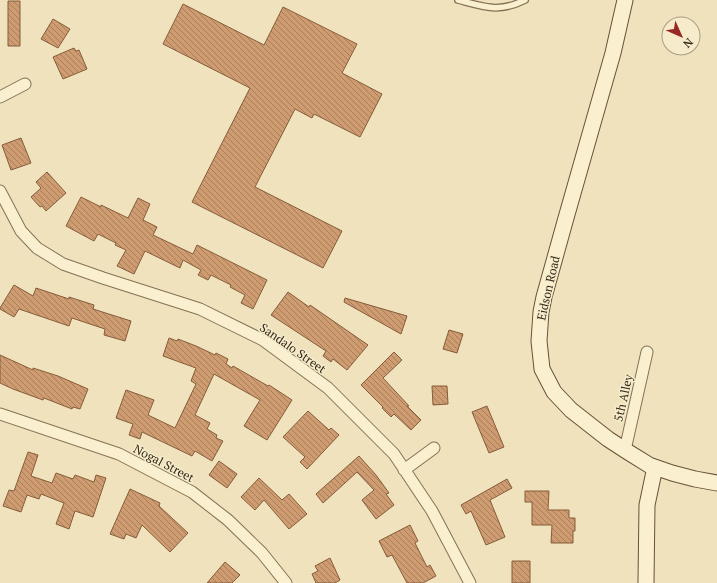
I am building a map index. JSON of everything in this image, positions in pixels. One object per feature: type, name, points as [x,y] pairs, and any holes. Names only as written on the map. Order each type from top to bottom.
[{"type":"street","name":"Eidson Road","points":[[625,0],[613,53],[544,297],[538,341],[542,368],[554,392],[571,410],[608,439],[649,465],[672,473],[717,483]]},
{"type":"street","points":[[0,97],[25,84]]},
{"type":"street","name":"Sandalo Street","points":[[0,191],[21,230],[37,248],[62,264],[200,309],[263,340],[328,388],[394,454],[432,511],[470,583]]},
{"type":"street","name":"5th Alley","points":[[625,450],[647,352]]},
{"type":"street","name":"Nogal Street","points":[[0,414],[119,454],[192,492],[228,520],[262,553],[286,583]]},
{"type":"street","points":[[404,470],[434,448]]},
{"type":"street","points":[[646,583],[647,505],[655,467]]},
{"type":"lane","points":[[458,0],[489,8],[503,8],[526,0]]},
{"type":"building","points":[[8,1],[20,1],[20,46],[8,46]]},
{"type":"building","points":[[183,4],[264,45],[283,7],[357,44],[342,73],[382,94],[360,137],[314,114],[312,118],[295,109],[255,187],[342,231],[323,268],[192,202],[250,88],[163,44]]},
{"type":"building","points":[[53,19],[70,29],[58,48],[41,39]]},
{"type":"building","points":[[74,48],[76,51],[79,50],[87,69],[63,79],[53,57]]},
{"type":"building","points":[[21,138],[31,163],[11,170],[2,145]]},
{"type":"building","points":[[47,172],[66,193],[46,211],[31,197],[41,188],[36,182]]},
{"type":"building","points":[[81,197],[128,218],[138,198],[150,204],[143,220],[157,227],[153,235],[193,254],[197,245],[267,280],[253,309],[241,303],[245,295],[230,287],[231,285],[211,275],[208,280],[198,275],[201,270],[183,260],[180,268],[145,251],[134,274],[117,266],[126,250],[98,234],[94,241],[66,226]]},
{"type":"building","points":[[14,285],[33,296],[36,288],[69,299],[69,297],[94,305],[93,309],[131,321],[125,341],[104,335],[105,329],[72,318],[69,326],[19,309],[14,317],[0,308]]},
{"type":"building","points":[[288,292],[309,307],[310,305],[368,345],[347,370],[333,359],[331,362],[323,356],[326,351],[271,315]]},
{"type":"building","points":[[345,298],[407,316],[401,334],[344,302]]},
{"type":"building","points":[[449,330],[463,334],[457,353],[443,349]]},
{"type":"building","points":[[169,338],[177,341],[178,339],[228,359],[226,364],[232,368],[233,366],[268,386],[269,385],[292,400],[267,440],[244,426],[260,400],[214,374],[195,415],[210,423],[207,429],[217,435],[216,438],[223,441],[212,461],[195,451],[192,456],[142,432],[140,439],[129,435],[133,424],[116,418],[126,390],[154,400],[148,415],[175,428],[196,384],[191,381],[196,368],[163,356]]},
{"type":"building","points":[[394,352],[402,360],[383,378],[421,420],[411,430],[394,414],[391,417],[361,385]]},
{"type":"building","points":[[0,355],[33,370],[33,368],[58,376],[88,389],[80,409],[73,407],[72,409],[44,398],[43,400],[0,383]]},
{"type":"building","points":[[432,386],[447,386],[448,404],[433,405]]},
{"type":"building","points":[[487,406],[504,447],[489,453],[472,412]]},
{"type":"building","points":[[308,411],[329,430],[331,428],[339,435],[307,469],[300,462],[305,457],[283,437]]},
{"type":"building","points":[[28,452],[38,455],[31,476],[52,483],[56,473],[73,479],[75,475],[94,482],[96,475],[106,478],[93,517],[75,511],[69,529],[56,524],[64,503],[41,494],[39,499],[27,495],[21,512],[3,506],[9,490],[14,491]]},
{"type":"building","points":[[359,456],[376,475],[389,493],[386,494],[394,505],[376,519],[362,500],[374,490],[357,472],[323,503],[316,494]]},
{"type":"building","points":[[219,461],[237,474],[227,488],[209,475]]},
{"type":"building","points":[[259,478],[282,500],[289,494],[307,514],[289,529],[264,500],[255,510],[241,497]]},
{"type":"building","points":[[507,479],[512,488],[490,500],[505,537],[486,545],[471,511],[466,514],[461,505]]},
{"type":"building","points":[[130,489],[160,503],[159,506],[188,533],[170,552],[142,525],[136,538],[126,534],[124,539],[110,534]]},
{"type":"building","points":[[525,491],[549,491],[548,510],[569,510],[569,518],[575,518],[573,543],[551,543],[552,525],[532,525],[532,502],[525,502]]},
{"type":"building","points":[[410,525],[418,541],[415,543],[427,567],[430,565],[436,576],[423,583],[407,583],[392,555],[387,557],[379,541]]},
{"type":"building","points":[[330,558],[340,580],[335,583],[316,583],[312,574],[318,571],[315,566]]},
{"type":"building","points":[[512,561],[530,561],[530,583],[512,583]]},
{"type":"building","points":[[225,562],[240,575],[232,583],[207,583]]}]
